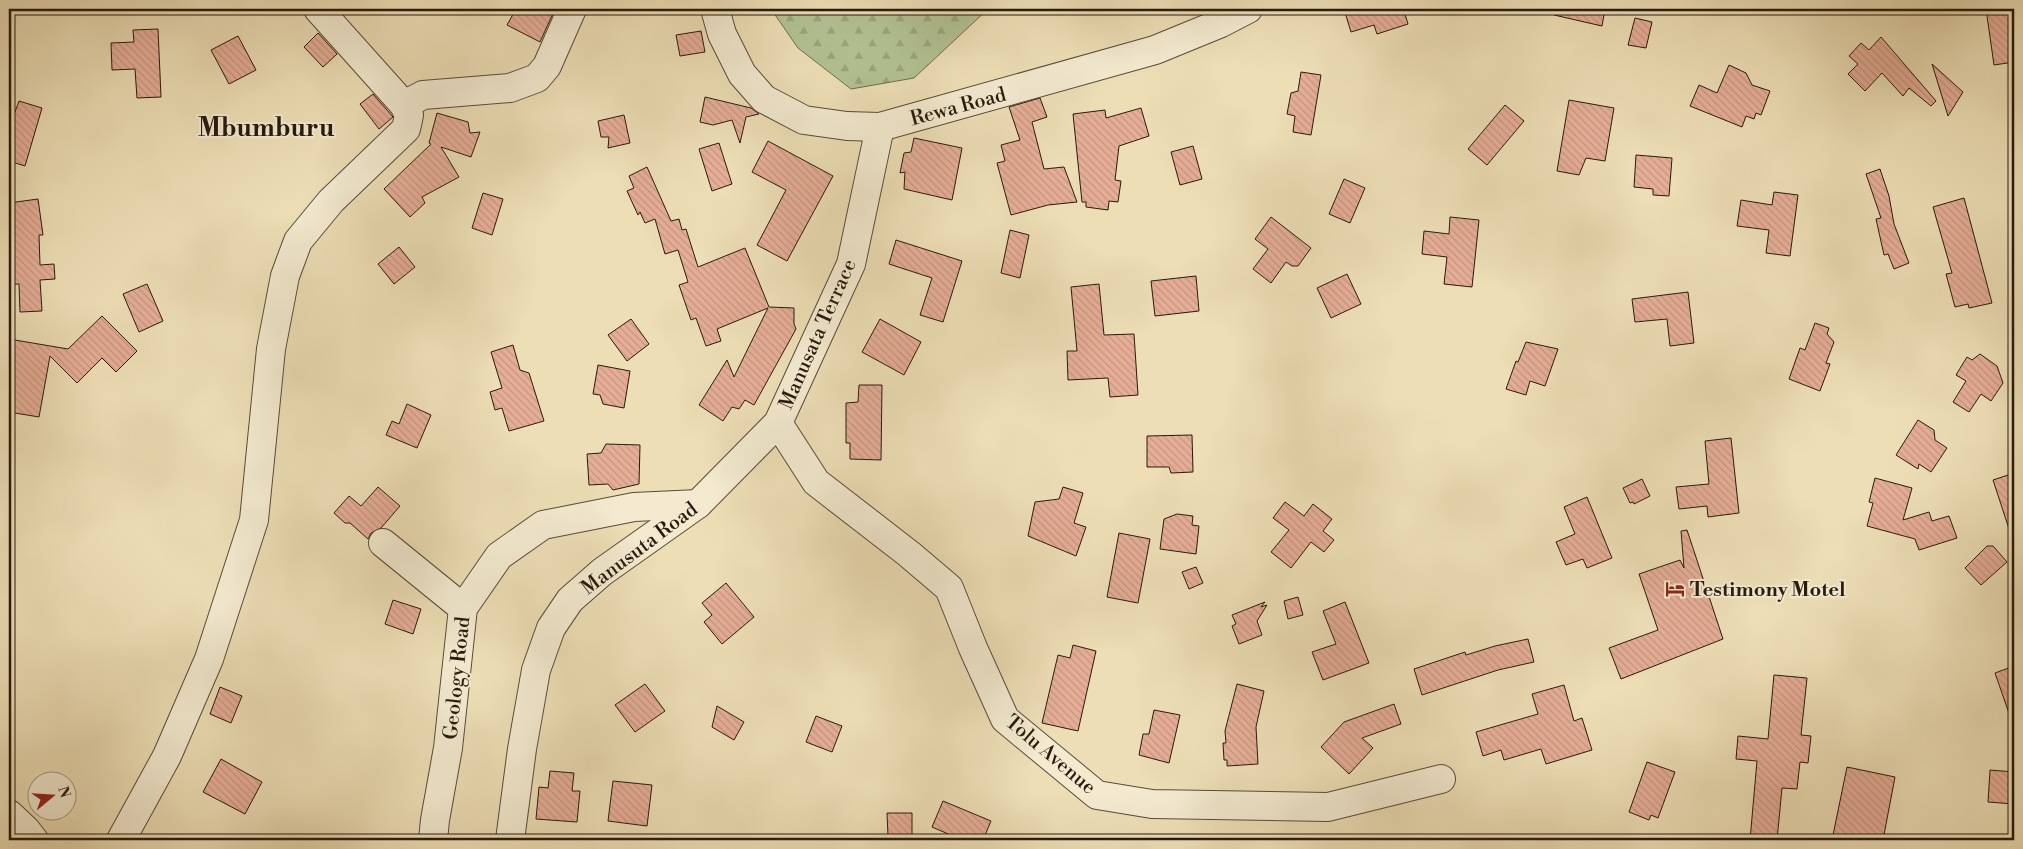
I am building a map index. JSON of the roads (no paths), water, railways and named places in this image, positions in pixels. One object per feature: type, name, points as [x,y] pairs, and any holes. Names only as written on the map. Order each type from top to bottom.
[{"type":"street","points":[[121,840],[167,756],[209,660],[254,520],[271,350],[285,276],[298,241],[331,201],[406,129],[410,115],[404,105],[318,9]]},
{"type":"street","points":[[404,105],[423,95],[510,88],[537,78],[547,66],[572,9]]},
{"type":"street","name":"Rewa Road","points":[[715,9],[722,34],[742,74],[764,99],[804,120],[847,126],[880,127],[1155,50],[1221,23],[1248,9]]},
{"type":"street","name":"Manusata Terrace","points":[[778,423],[851,264],[880,127]]},
{"type":"street","name":"Manusuta Road","points":[[510,840],[522,749],[536,670],[551,628],[570,600],[602,572],[698,504],[778,423]]},
{"type":"street","name":"Tolu Avenue","points":[[778,423],[816,482],[909,554],[949,588],[973,648],[1005,718],[1096,795],[1152,804],[1328,807],[1441,779]]},
{"type":"street","name":"Geology Road","points":[[433,840],[448,748],[462,608],[499,556],[543,526],[634,507],[698,504]]},
{"type":"street","points":[[383,543],[462,608]]},
{"type":"street","points":[[9,814],[34,840]]},
{"type":"place","name":"Testimony Motel","points":[[1675,589]]},
{"type":"district","name":"Mbumburu","points":[[266,127]]}]
